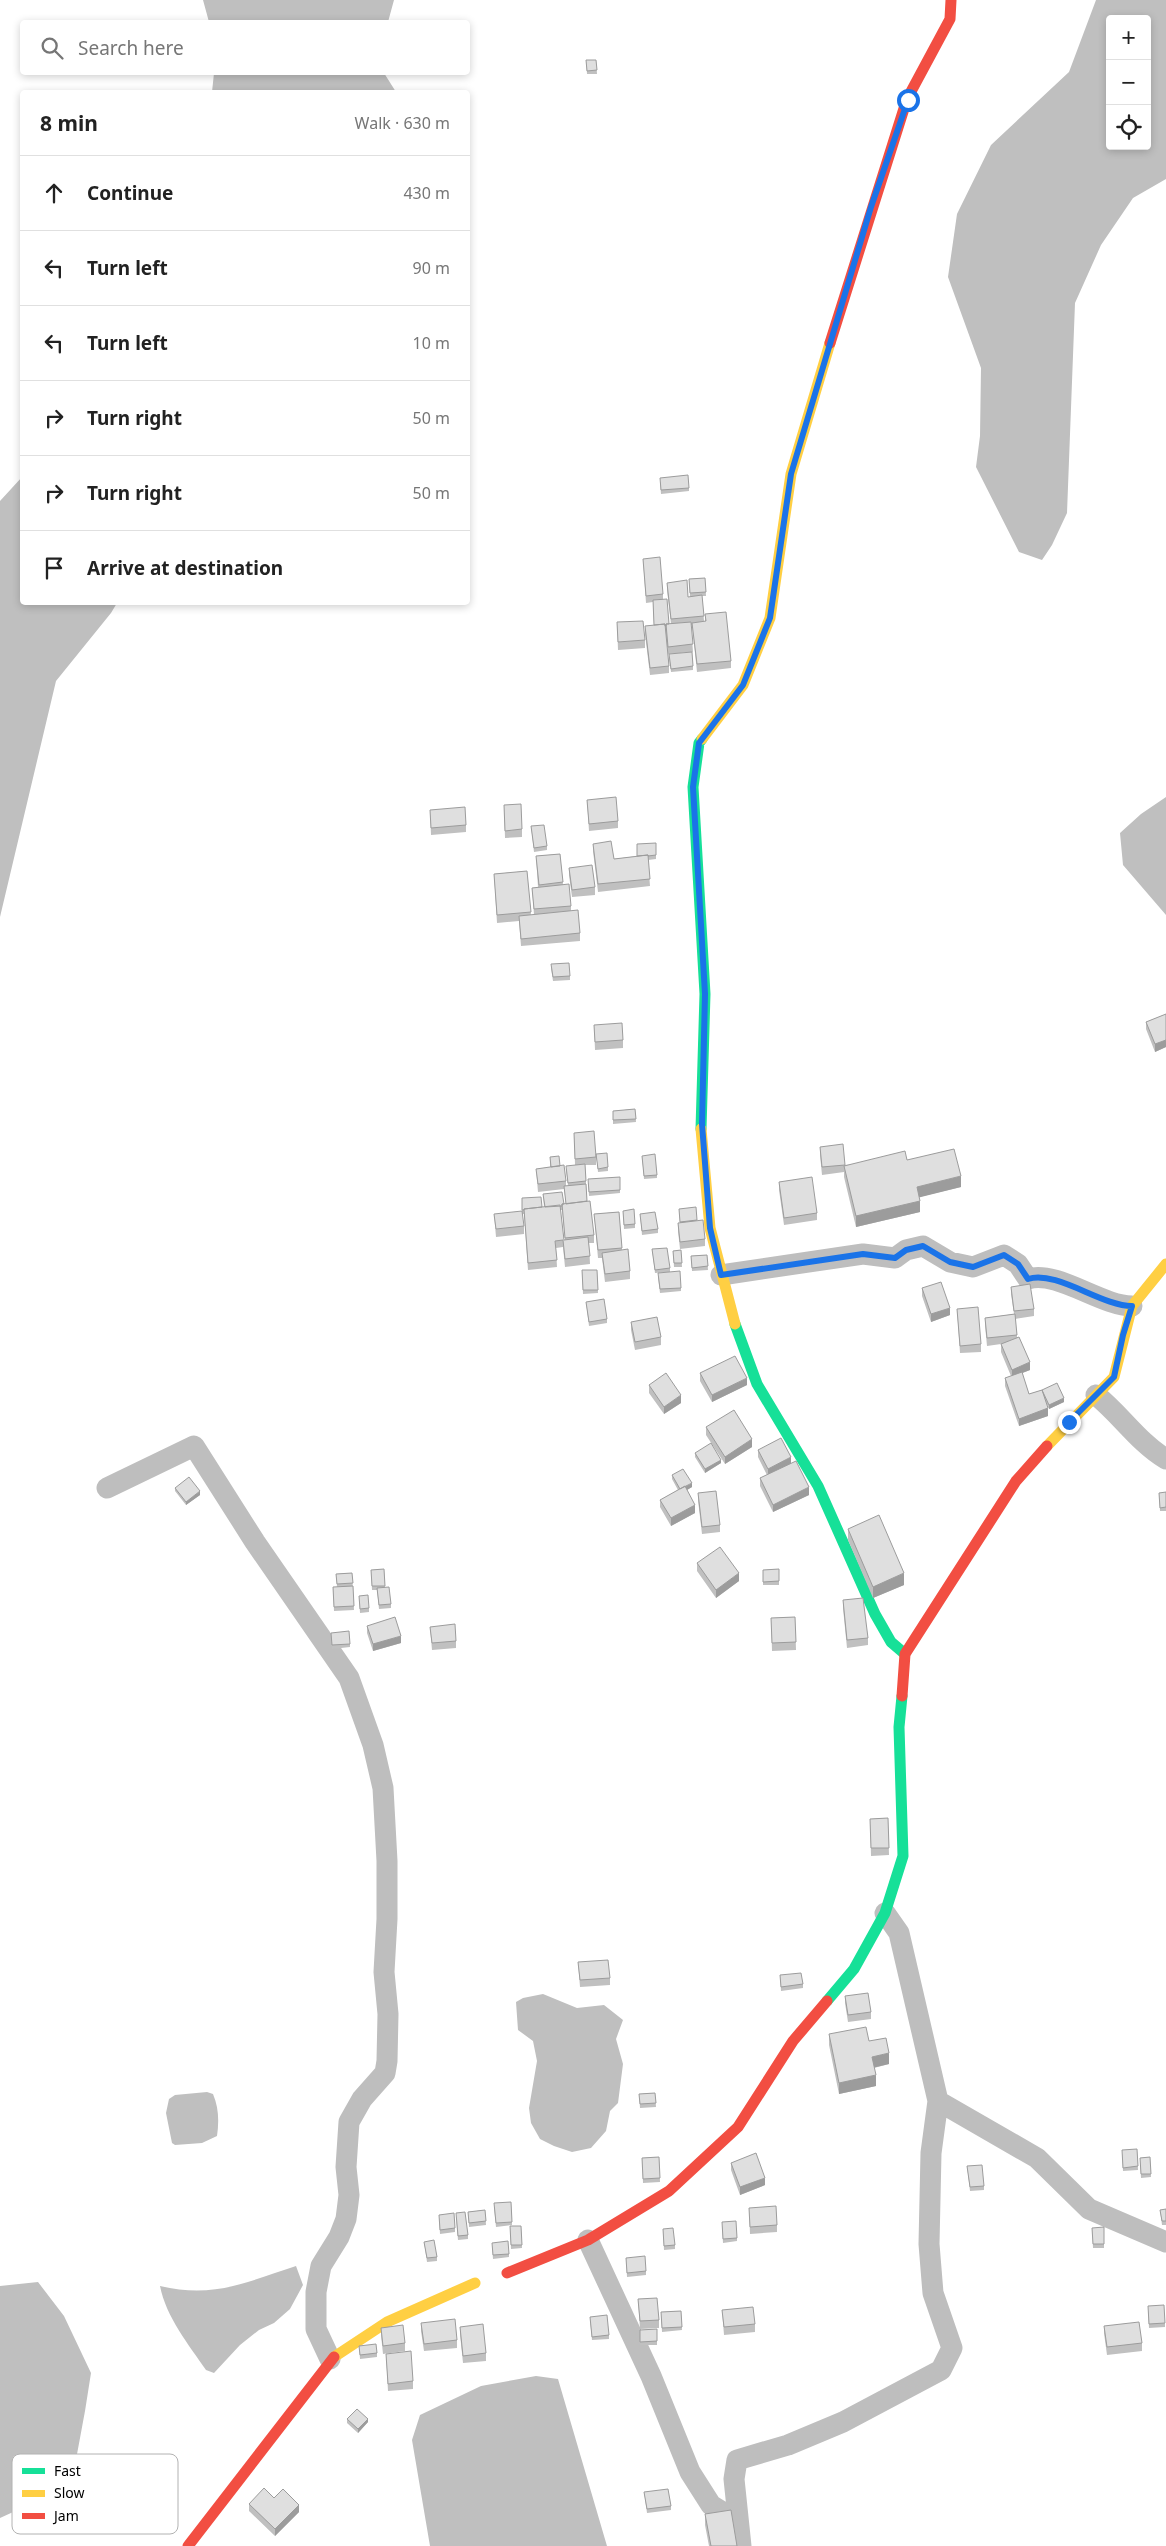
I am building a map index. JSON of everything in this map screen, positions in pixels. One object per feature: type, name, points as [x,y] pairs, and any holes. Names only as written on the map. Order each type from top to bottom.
[{"type":"street","points":[[905,1654],[890,1642],[875,1614],[818,1486],[757,1384],[746,1359],[721,1275],[710,1228],[702,1124],[705,994],[693,787],[699,743],[743,685],[770,618],[791,474],[824,361],[908,100],[950,19],[951,0]]},
{"type":"street","points":[[721,1275],[863,1254],[895,1258],[906,1250],[923,1246],[950,1262],[973,1267],[1004,1255],[1018,1264],[1028,1279],[1038,1276],[1085,1290],[1119,1306],[1132,1306]]},
{"type":"street","points":[[507,2273],[588,2240],[669,2191],[738,2127],[793,2041],[854,1969],[885,1913],[902,1856],[903,1801],[900,1727],[905,1654],[1016,1481],[1114,1377],[1123,1335],[1132,1306],[1166,1264]]},
{"type":"street","points":[[1096,1395],[1116,1411],[1135,1436],[1166,1458]]},
{"type":"street","points":[[107,1488],[194,1446],[260,1550],[349,1678],[374,1745],[383,1788],[387,1861],[388,1919],[384,1972],[388,2014],[387,2061],[385,2074],[362,2099],[350,2122],[346,2167],[349,2195],[346,2219],[339,2237],[322,2266],[316,2292],[316,2329],[330,2359]]},
{"type":"street","points":[[741,2546],[734,2479],[737,2460],[788,2445],[843,2422],[941,2370],[952,2348],[933,2293],[929,2244],[931,2153],[938,2101],[899,1933],[885,1913]]},
{"type":"street","points":[[938,2101],[1037,2158],[1089,2209],[1166,2242]]},
{"type":"street","points":[[588,2240],[651,2376],[690,2472],[711,2505],[737,2521]]},
{"type":"street","points":[[188,2546],[330,2359],[387,2322],[475,2283]]},
{"type":"shaded area","points":[[203,0],[394,0],[389,20],[208,20]]},
{"type":"shaded area","points":[[1096,0],[1166,0],[1166,179],[1133,198],[1101,245],[1075,303],[1067,513],[1052,545],[1042,560],[1019,552],[976,467],[980,436],[981,368],[948,277],[957,214],[991,145],[1069,72]]},
{"type":"shaded area","points":[[214,75],[385,75],[395,90],[212,90]]},
{"type":"shaded area","points":[[20,479],[20,605],[116,605],[56,681],[0,917],[0,501]]},
{"type":"shaded area","points":[[1166,797],[1166,915],[1123,865],[1120,833],[1141,814]]},
{"type":"shaded area","points":[[543,1994],[577,2008],[604,2005],[623,2020],[616,2039],[623,2064],[618,2103],[610,2111],[606,2131],[591,2148],[572,2152],[554,2146],[540,2139],[531,2123],[529,2108],[537,2061],[533,2041],[518,2030],[516,2002],[523,1998]]},
{"type":"shaded area","points":[[207,2092],[213,2094],[216,2104],[217,2136],[202,2143],[175,2145],[172,2143],[166,2113],[169,2099],[175,2095]]},
{"type":"shaded area","points":[[296,2266],[303,2285],[290,2309],[274,2323],[259,2330],[240,2345],[214,2373],[206,2370],[173,2320],[167,2309],[160,2286],[179,2290],[214,2290],[245,2283]]},
{"type":"shaded area","points":[[38,2282],[64,2316],[91,2373],[77,2454],[12,2454],[12,2513],[0,2518],[0,2286]]},
{"type":"shaded area","points":[[536,2376],[558,2379],[607,2546],[430,2546],[412,2440],[420,2415],[481,2386]]},
{"type":"building","points":[[586,60],[596,60],[597,70],[587,71]]},
{"type":"building","points":[[688,475],[689,488],[661,490],[660,478]]},
{"type":"building","points":[[660,557],[663,594],[646,596],[643,559]]},
{"type":"building","points":[[705,578],[706,592],[690,593],[689,579]]},
{"type":"building","points":[[687,580],[688,597],[702,595],[704,616],[671,619],[667,583]]},
{"type":"building","points":[[667,599],[669,624],[666,624],[666,626],[665,624],[654,625],[653,600]]},
{"type":"building","points":[[726,612],[731,661],[697,664],[692,623],[706,621],[705,614]]},
{"type":"building","points":[[643,621],[645,640],[618,642],[617,622]]},
{"type":"building","points":[[691,622],[693,644],[668,647],[666,624]]},
{"type":"building","points":[[665,624],[669,666],[650,668],[645,626]]},
{"type":"building","points":[[692,652],[693,666],[671,669],[669,654]]},
{"type":"building","points":[[616,797],[618,821],[589,824],[587,800]]},
{"type":"building","points":[[521,804],[522,829],[505,831],[504,805]]},
{"type":"building","points":[[465,807],[466,825],[431,828],[430,810]]},
{"type":"building","points":[[544,825],[547,846],[534,848],[531,826]]},
{"type":"building","points":[[611,841],[614,859],[648,855],[650,879],[598,884],[593,844]]},
{"type":"building","points":[[656,843],[656,855],[637,856],[637,844]]},
{"type":"building","points":[[560,854],[563,882],[539,885],[536,856]]},
{"type":"building","points":[[592,865],[595,887],[572,890],[569,868]]},
{"type":"building","points":[[527,871],[531,912],[497,915],[494,874]]},
{"type":"building","points":[[569,884],[571,906],[534,909],[532,888]]},
{"type":"building","points":[[578,910],[580,933],[521,939],[519,916]]},
{"type":"building","points":[[569,963],[570,976],[553,977],[551,964]]},
{"type":"building","points":[[1166,1014],[1166,1040],[1155,1044],[1146,1022]]},
{"type":"building","points":[[622,1023],[623,1040],[595,1042],[594,1025]]},
{"type":"building","points":[[635,1109],[636,1119],[613,1120],[613,1111]]},
{"type":"building","points":[[594,1131],[596,1157],[575,1159],[574,1133]]},
{"type":"building","points":[[843,1144],[845,1165],[822,1167],[820,1147]]},
{"type":"building","points":[[954,1149],[961,1176],[917,1187],[920,1201],[856,1216],[844,1166],[905,1151],[907,1160]]},
{"type":"building","points":[[607,1153],[608,1167],[598,1169],[596,1154]]},
{"type":"building","points":[[655,1154],[657,1175],[644,1176],[642,1156]]},
{"type":"building","points":[[559,1156],[560,1166],[551,1167],[550,1157]]},
{"type":"building","points":[[585,1164],[586,1181],[568,1183],[566,1166]]},
{"type":"building","points":[[564,1165],[566,1181],[538,1184],[536,1169]]},
{"type":"building","points":[[620,1177],[620,1190],[589,1192],[588,1179]]},
{"type":"building","points":[[812,1177],[817,1213],[784,1218],[779,1182]]},
{"type":"building","points":[[586,1184],[587,1201],[566,1204],[564,1186]]},
{"type":"building","points":[[562,1192],[564,1204],[562,1206],[545,1207],[543,1194]]},
{"type":"building","points":[[541,1197],[542,1207],[522,1210],[522,1198]]},
{"type":"building","points":[[590,1201],[594,1235],[565,1238],[562,1204]]},
{"type":"building","points":[[560,1205],[564,1240],[588,1237],[590,1256],[565,1259],[563,1240],[555,1241],[557,1260],[528,1263],[524,1209]]},
{"type":"building","points":[[696,1207],[697,1220],[680,1222],[679,1209]]},
{"type":"building","points":[[634,1209],[635,1224],[624,1225],[623,1211]]},
{"type":"building","points":[[522,1211],[524,1226],[496,1229],[494,1214]]},
{"type":"building","points":[[619,1212],[622,1248],[598,1250],[594,1214]]},
{"type":"building","points":[[655,1212],[658,1229],[642,1231],[640,1214]]},
{"type":"building","points":[[703,1220],[705,1239],[680,1242],[678,1223]]},
{"type":"building","points":[[667,1248],[670,1268],[655,1270],[652,1249]]},
{"type":"building","points":[[628,1249],[630,1271],[605,1274],[602,1253]]},
{"type":"building","points":[[681,1250],[682,1263],[674,1263],[673,1251]]},
{"type":"building","points":[[707,1255],[708,1266],[692,1268],[691,1256]]},
{"type":"building","points":[[582,1270],[597,1270],[598,1290],[583,1290]]},
{"type":"building","points":[[680,1271],[681,1288],[660,1289],[658,1273]]},
{"type":"building","points":[[941,1282],[950,1308],[931,1314],[922,1288]]},
{"type":"building","points":[[1030,1284],[1034,1309],[1014,1311],[1011,1287]]},
{"type":"building","points":[[604,1299],[607,1319],[589,1322],[586,1302]]},
{"type":"building","points":[[978,1307],[981,1344],[960,1346],[957,1309]]},
{"type":"building","points":[[1015,1314],[1017,1335],[987,1338],[985,1318]]},
{"type":"building","points":[[657,1317],[661,1337],[635,1342],[631,1322]]},
{"type":"building","points":[[1019,1337],[1030,1362],[1012,1370],[1001,1344]]},
{"type":"building","points":[[735,1356],[747,1378],[712,1395],[700,1373]]},
{"type":"building","points":[[1022,1372],[1029,1394],[1042,1390],[1048,1408],[1019,1419],[1005,1378]]},
{"type":"building","points":[[666,1373],[681,1395],[664,1407],[649,1385]]},
{"type":"building","points":[[1057,1383],[1064,1398],[1049,1405],[1042,1390]]},
{"type":"building","points":[[734,1410],[752,1439],[725,1457],[706,1427]]},
{"type":"building","points":[[781,1438],[791,1457],[768,1469],[758,1450]]},
{"type":"building","points":[[711,1443],[721,1460],[705,1469],[695,1453]]},
{"type":"building","points":[[796,1461],[809,1487],[773,1505],[760,1478]]},
{"type":"building","points":[[683,1469],[692,1483],[680,1489],[672,1475]]},
{"type":"building","points":[[189,1477],[200,1491],[186,1502],[175,1488]]},
{"type":"building","points":[[685,1486],[695,1505],[671,1518],[660,1500]]},
{"type":"building","points":[[716,1491],[720,1525],[702,1527],[698,1493]]},
{"type":"building","points":[[1166,1492],[1166,1507],[1160,1508],[1159,1493]]},
{"type":"building","points":[[879,1515],[904,1573],[873,1587],[848,1529]]},
{"type":"building","points":[[720,1547],[739,1573],[716,1590],[697,1563]]},
{"type":"building","points":[[384,1569],[385,1586],[372,1586],[371,1570]]},
{"type":"building","points":[[779,1569],[779,1581],[763,1582],[763,1570]]},
{"type":"building","points":[[352,1573],[353,1583],[337,1584],[336,1574]]},
{"type":"building","points":[[353,1586],[354,1606],[334,1607],[333,1587]]},
{"type":"building","points":[[389,1587],[391,1604],[379,1605],[377,1588]]},
{"type":"building","points":[[368,1595],[369,1608],[360,1609],[359,1596]]},
{"type":"building","points":[[863,1598],[868,1638],[847,1640],[843,1600]]},
{"type":"building","points":[[395,1617],[401,1636],[373,1644],[367,1626]]},
{"type":"building","points":[[795,1617],[796,1642],[772,1643],[771,1618]]},
{"type":"building","points":[[455,1624],[456,1641],[432,1643],[430,1627]]},
{"type":"building","points":[[349,1631],[350,1644],[332,1645],[331,1633]]},
{"type":"building","points":[[888,1818],[889,1848],[871,1848],[870,1819]]},
{"type":"building","points":[[608,1960],[610,1978],[580,1980],[578,1962]]},
{"type":"building","points":[[801,1973],[803,1984],[781,1987],[780,1975]]},
{"type":"building","points":[[868,1993],[871,2012],[848,2015],[845,1996]]},
{"type":"building","points":[[866,2027],[869,2041],[886,2038],[889,2053],[872,2057],[876,2075],[839,2083],[829,2034]]},
{"type":"building","points":[[655,2093],[656,2103],[640,2104],[639,2094]]},
{"type":"building","points":[[1137,2149],[1138,2166],[1123,2168],[1122,2150]]},
{"type":"building","points":[[756,2153],[765,2178],[740,2187],[731,2163]]},
{"type":"building","points":[[659,2157],[660,2178],[643,2179],[642,2158]]},
{"type":"building","points":[[1150,2157],[1151,2174],[1141,2174],[1140,2158]]},
{"type":"building","points":[[982,2165],[984,2186],[970,2187],[967,2166]]},
{"type":"building","points":[[511,2202],[512,2222],[496,2223],[494,2203]]},
{"type":"building","points":[[776,2206],[777,2225],[750,2227],[749,2208]]},
{"type":"building","points":[[1166,2209],[1166,2221],[1162,2221],[1160,2210]]},
{"type":"building","points":[[485,2210],[486,2221],[469,2223],[468,2212]]},
{"type":"building","points":[[465,2212],[468,2235],[458,2236],[456,2213]]},
{"type":"building","points":[[454,2213],[455,2228],[440,2230],[439,2215]]},
{"type":"building","points":[[736,2221],[737,2238],[723,2239],[722,2222]]},
{"type":"building","points":[[510,2226],[521,2226],[522,2245],[511,2245]]},
{"type":"building","points":[[1104,2227],[1104,2244],[1093,2244],[1092,2228]]},
{"type":"building","points":[[673,2228],[675,2245],[664,2246],[663,2229]]},
{"type":"building","points":[[434,2240],[437,2257],[427,2258],[424,2242]]},
{"type":"building","points":[[508,2241],[509,2254],[493,2255],[492,2243]]},
{"type":"building","points":[[645,2256],[646,2271],[627,2273],[626,2258]]},
{"type":"building","points":[[657,2298],[659,2320],[640,2321],[638,2299]]},
{"type":"building","points":[[1164,2305],[1165,2323],[1149,2324],[1148,2306]]},
{"type":"building","points":[[753,2307],[755,2324],[724,2327],[722,2310]]},
{"type":"building","points":[[681,2311],[682,2327],[662,2328],[661,2312]]},
{"type":"building","points":[[607,2315],[609,2335],[592,2337],[590,2317]]},
{"type":"building","points":[[455,2319],[457,2340],[424,2344],[421,2323]]},
{"type":"building","points":[[1139,2322],[1142,2343],[1107,2347],[1104,2326]]},
{"type":"building","points":[[483,2324],[486,2353],[463,2356],[460,2327]]},
{"type":"building","points":[[403,2325],[405,2343],[383,2346],[381,2328]]},
{"type":"building","points":[[657,2329],[657,2341],[640,2342],[640,2330]]},
{"type":"building","points":[[376,2344],[377,2353],[360,2355],[359,2346]]},
{"type":"building","points":[[411,2351],[413,2381],[388,2384],[386,2354]]},
{"type":"building","points":[[357,2409],[368,2419],[358,2429],[347,2419]]},
{"type":"building","points":[[264,2488],[274,2498],[283,2489],[299,2505],[275,2529],[249,2504]]},
{"type":"building","points":[[668,2489],[671,2506],[647,2509],[644,2492]]},
{"type":"building","points":[[731,2510],[737,2546],[711,2546],[705,2514]]},
{"type":"traffic: fast","points":[[701,1129],[705,994],[693,787],[699,743],[702,739]]},
{"type":"traffic: fast","points":[[735,1324],[757,1384],[818,1486],[875,1614],[891,1642],[905,1654]]},
{"type":"traffic: fast","points":[[827,2001],[854,1969],[885,1913],[903,1856],[899,1727],[902,1696]]},
{"type":"traffic: slow","points":[[702,739],[743,685],[770,618],[791,474],[830,343]]},
{"type":"traffic: slow","points":[[701,1129],[710,1228],[735,1324]]},
{"type":"traffic: slow","points":[[1047,1446],[1114,1377],[1132,1306],[1166,1264]]},
{"type":"traffic: slow","points":[[334,2357],[387,2322],[475,2283]]},
{"type":"traffic: jam","points":[[830,343],[907,99],[950,19],[951,0]]},
{"type":"traffic: jam","points":[[902,1696],[905,1654],[1016,1481],[1047,1446]]},
{"type":"traffic: jam","points":[[507,2273],[588,2240],[669,2191],[738,2127],[793,2041],[827,2001]]},
{"type":"traffic: jam","points":[[188,2546],[334,2357]]},
{"type":"route","points":[[908,100],[871,207],[791,474],[780,565],[770,618],[743,685],[699,743],[693,787],[705,994],[702,1124],[710,1228],[721,1275],[824,1258],[863,1254],[895,1258],[906,1250],[923,1246],[950,1262],[973,1267],[1004,1255],[1018,1264],[1028,1279],[1038,1276],[1085,1290],[1119,1306],[1132,1306],[1123,1335],[1114,1377],[1069,1422]]}]
